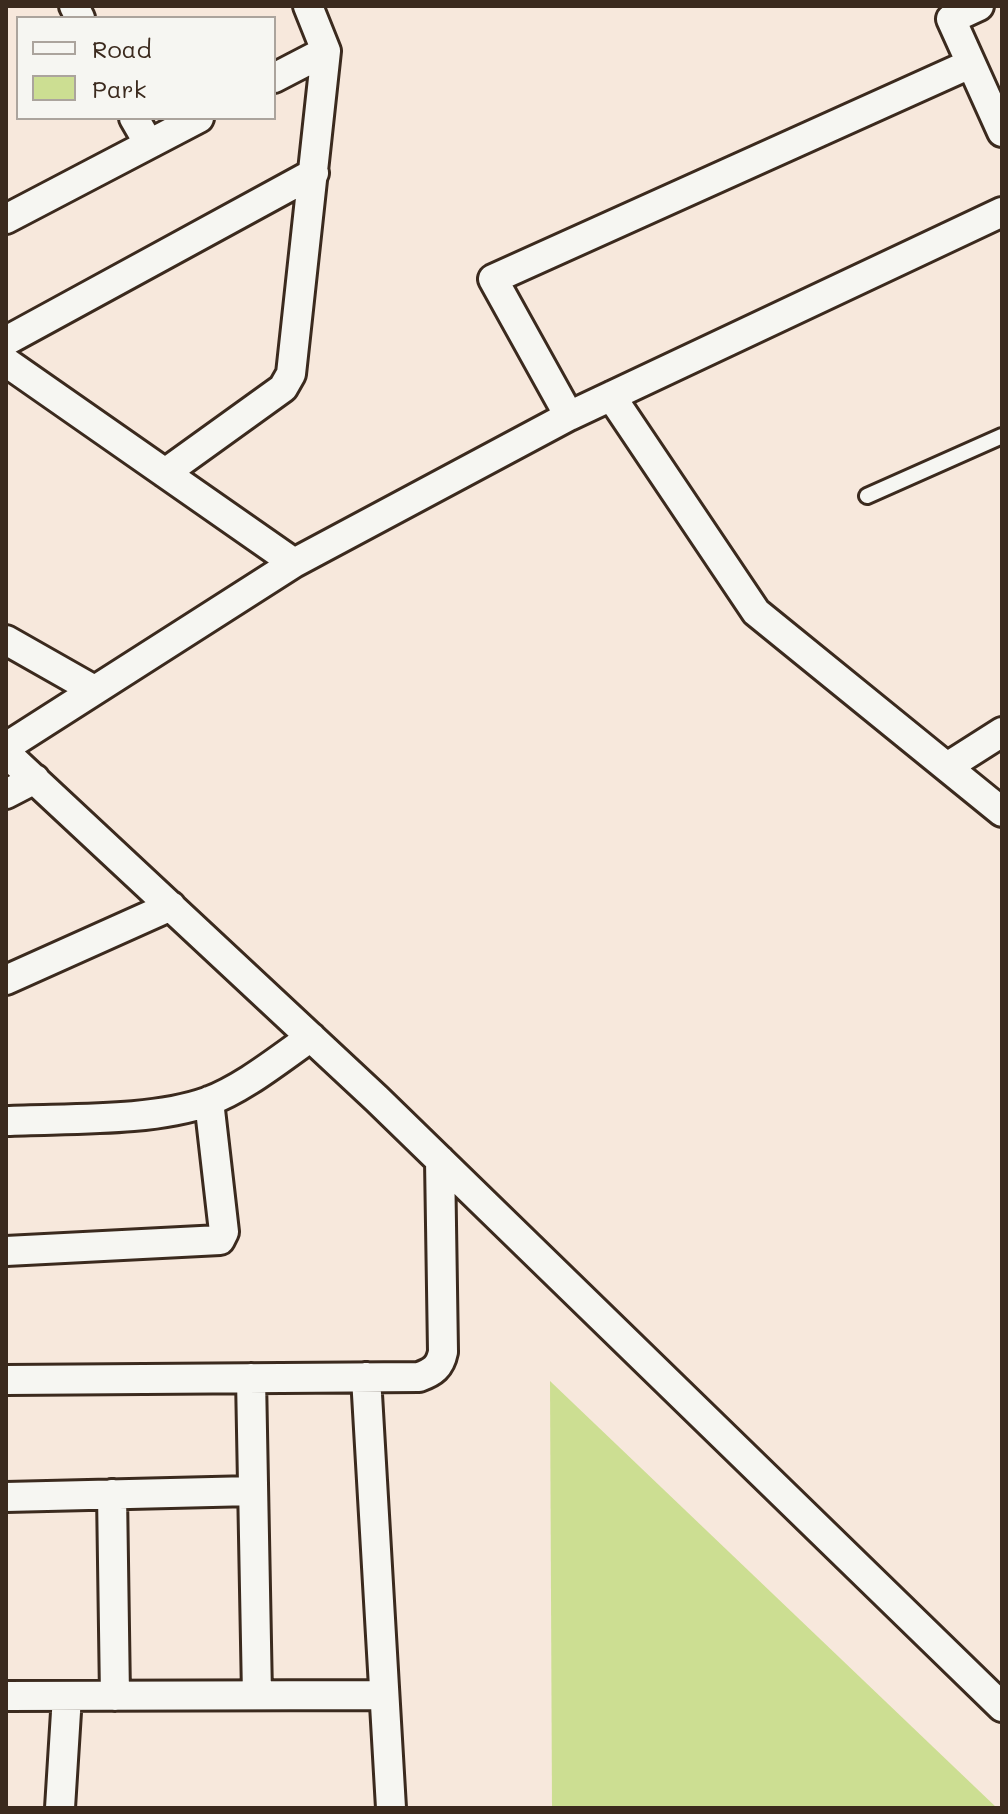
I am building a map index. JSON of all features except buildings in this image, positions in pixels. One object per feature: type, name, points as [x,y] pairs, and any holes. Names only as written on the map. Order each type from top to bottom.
[{"type":"street","points":[[165,473],[283,388],[291,374],[326,51],[308,6]]},
{"type":"street","points":[[979,6],[951,19],[1002,132]]},
{"type":"street","points":[[276,77],[326,51]]},
{"type":"street","points":[[569,416],[493,279],[970,64]]},
{"type":"street","points":[[135,120],[149,144]]},
{"type":"street","points":[[6,219],[195,120]]},
{"type":"street","points":[[6,341],[314,173]]},
{"type":"street","points":[[6,747],[294,563],[569,416],[1002,212]]},
{"type":"street","points":[[6,362],[294,563]]},
{"type":"street","points":[[611,396],[756,612],[1002,812]]},
{"type":"street","points":[[6,640],[94,690]]},
{"type":"street","points":[[947,767],[1002,732]]},
{"type":"street","points":[[6,753],[440,1160],[1002,1707]]},
{"type":"street","points":[[6,794],[35,779]]},
{"type":"street","points":[[6,980],[171,906]]},
{"type":"street","points":[[6,1121],[181,1110],[239,1086],[311,1037]]},
{"type":"street","points":[[6,1251],[220,1240],[224,1232],[209,1101]]},
{"type":"street","points":[[6,1380],[419,1377],[429,1374],[441,1362],[443,1352],[440,1160]]},
{"type":"street","points":[[366,1377],[391,1808]]},
{"type":"street","points":[[251,1378],[257,1695]]},
{"type":"street","points":[[6,1497],[253,1491]]},
{"type":"street","points":[[112,1494],[115,1696]]},
{"type":"street","points":[[6,1696],[384,1695]]},
{"type":"street","points":[[60,1808],[67,1696]]},
{"type":"lane","points":[[867,496],[1002,436]]},
{"type":"green space","points":[[550,1381],[997,1808],[552,1808]]}]
